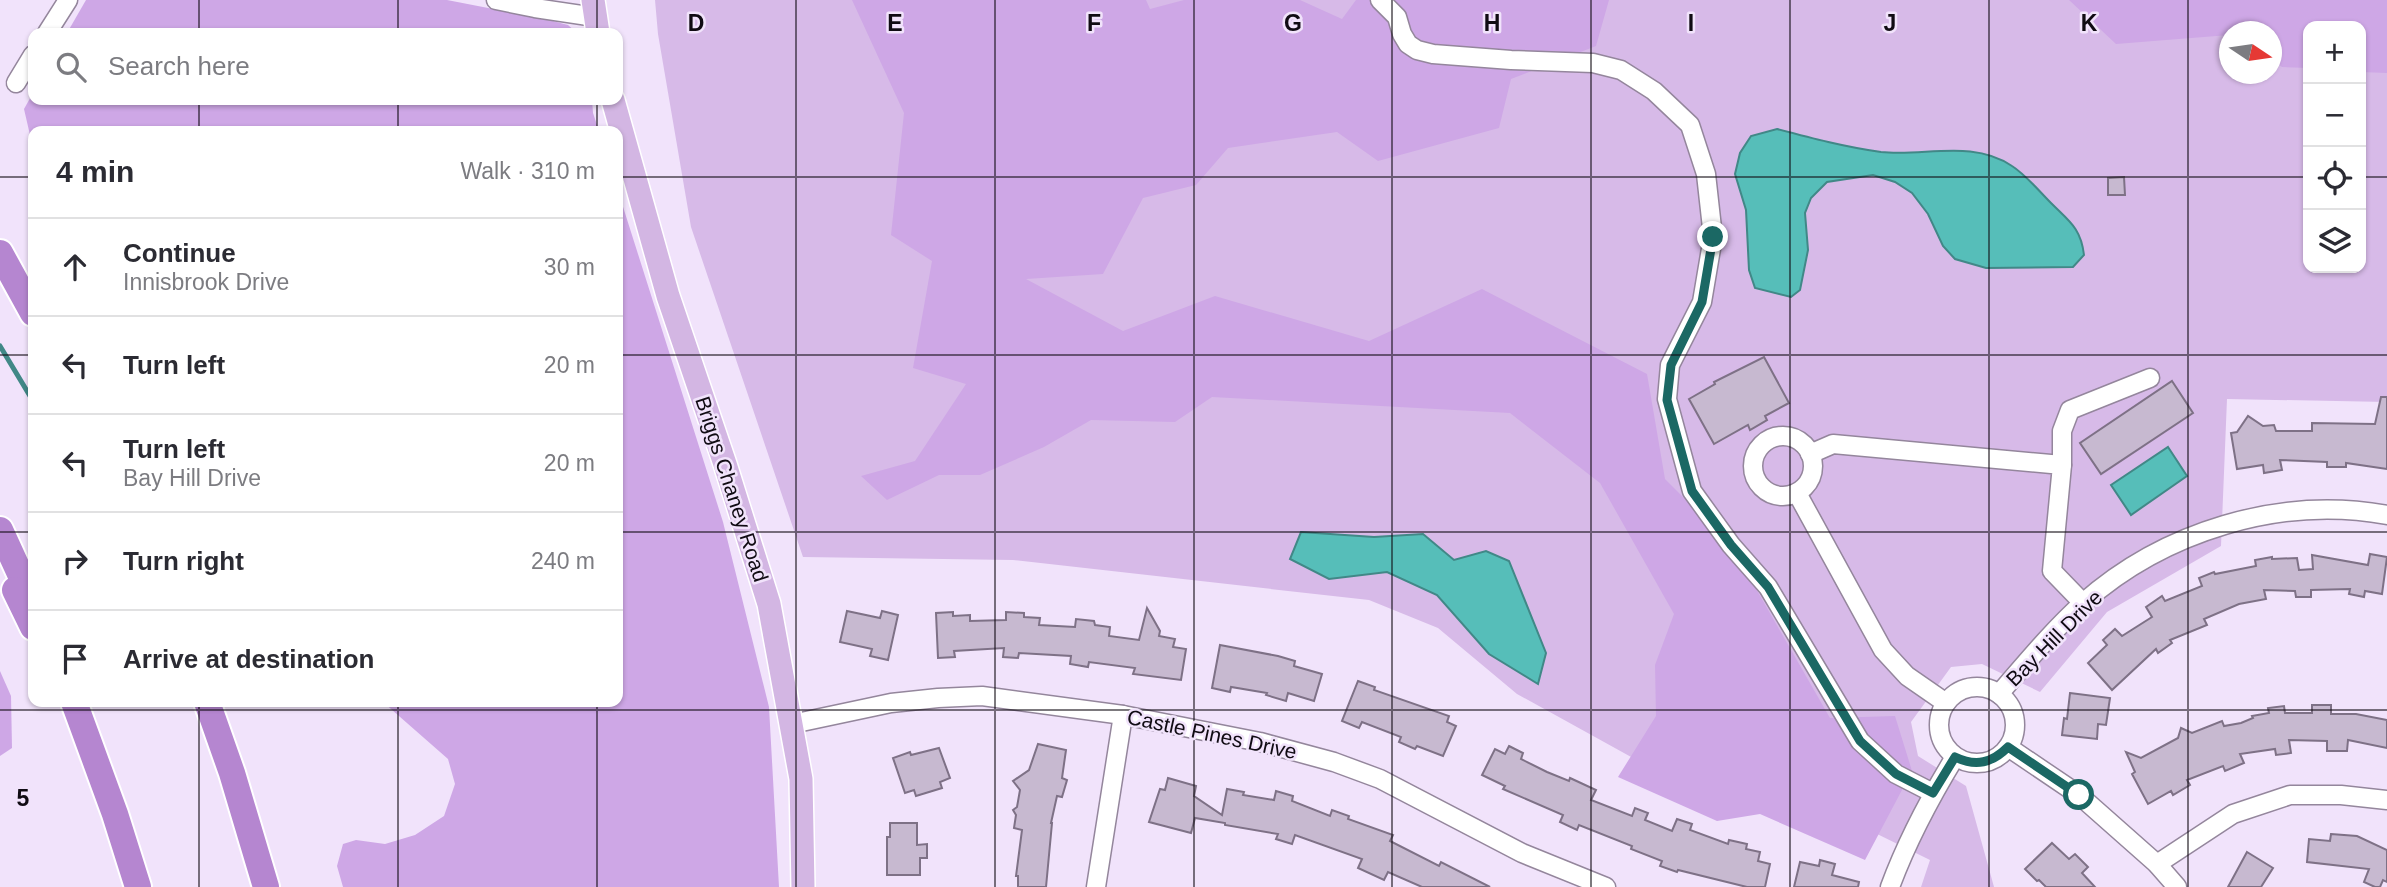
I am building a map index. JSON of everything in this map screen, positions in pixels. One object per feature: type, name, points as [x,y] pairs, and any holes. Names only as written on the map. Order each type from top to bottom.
[{"type":"highway","points":[[0,253],[28,304]]},
{"type":"highway","points":[[0,530],[28,592]]},
{"type":"highway","points":[[0,560],[28,617]]},
{"type":"highway","points":[[70,707],[116,814]]},
{"type":"highway","points":[[76,707],[116,814],[138,887]]},
{"type":"highway","points":[[209,707],[232,773],[265,887]]},
{"type":"main road","name":"Briggs Chaney Road","points":[[614,105],[620,126]]},
{"type":"main road","name":"Briggs Chaney Road","points":[[623,136],[668,296],[762,578],[801,779],[803,887]]},
{"type":"street","points":[[50,28],[68,0]]},
{"type":"street","points":[[496,0],[595,17]]},
{"type":"street","points":[[1380,0],[1396,17],[1408,44],[1417,50],[1433,54],[1511,60],[1593,63],[1621,70],[1654,91],[1690,125],[1706,174],[1713,237],[1702,302],[1671,365],[1667,400],[1692,491],[1731,545],[1768,587],[1860,741],[1896,774],[1933,793]]},
{"type":"street","points":[[16,83],[28,63]]},
{"type":"street","points":[[2083,603],[2052,571],[2062,465],[2062,431],[2070,410],[2150,378]]},
{"type":"street","points":[[1786,436],[1804,445],[1810,454],[1812,471],[1809,480],[1797,493],[1777,496],[1760,486],[1753,467],[1754,457],[1766,441],[1786,436]]},
{"type":"street","points":[[1810,454],[1833,443],[2062,465]]},
{"type":"street","points":[[1797,493],[1883,650],[1907,676],[1946,704]]},
{"type":"street","name":"Bay Hill Drive","points":[[1999,694],[2083,603],[2113,580],[2165,548],[2227,524],[2267,516],[2346,510],[2387,515]]},
{"type":"street","points":[[1965,689],[1988,689],[1999,694],[2013,713],[2015,724],[2008,747],[1990,761],[1966,762],[1955,757],[1941,738],[1939,726],[1946,704],[1954,695],[1965,689]]},
{"type":"street","name":"Castle Pines Drive","points":[[792,724],[891,703],[982,696],[1124,715],[1260,743],[1334,762],[1380,779],[1522,853],[1606,887]]},
{"type":"street","points":[[1096,887],[1124,715]]},
{"type":"street","points":[[2008,747],[2079,795],[2157,864],[2177,887]]},
{"type":"street","points":[[1890,887],[1913,832],[1955,757]]},
{"type":"street","points":[[2157,864],[2234,814],[2290,795],[2342,794],[2387,800]]},
{"type":"shaded area","points":[[86,0],[447,0],[549,20],[571,28],[70,28]]},
{"type":"shaded area","points":[[655,0],[2387,0],[2387,402],[2227,399],[2221,546],[2107,612],[2040,692],[1982,664],[1951,667],[1911,722],[1918,756],[1966,786],[1994,887],[1921,887],[1930,860],[1808,800],[1671,779],[1517,694],[1438,628],[1369,600],[1013,560],[803,557],[691,227],[658,34]]},
{"type":"shaded area","points":[[852,0],[1146,0],[1150,9],[1184,0],[1300,0],[1342,19],[1356,0],[1609,0],[1596,46],[1511,79],[1499,128],[1378,161],[1337,132],[1228,148],[1196,185],[1143,198],[1103,274],[1026,279],[1123,331],[1215,296],[1369,341],[1482,289],[1647,374],[1665,479],[1731,545],[1830,718],[1895,716],[1912,771],[1865,860],[1760,814],[1717,821],[1618,777],[1656,716],[1655,665],[1674,614],[1600,483],[1510,413],[1212,397],[1175,422],[1091,420],[1044,447],[980,475],[939,475],[887,500],[861,476],[915,461],[966,384],[913,368],[932,261],[891,235],[904,113]]},
{"type":"shaded area","points":[[2069,0],[2387,0],[2387,73],[2366,72],[2366,21],[2303,21],[2303,68],[2282,67],[2282,21],[2219,21],[2219,36],[2116,44]]},
{"type":"shaded area","points":[[28,102],[28,105],[592,105],[597,126],[28,126],[24,109]]},
{"type":"shaded area","points":[[1777,129],[1881,152],[1964,151],[1997,158],[2022,174],[2069,220],[2080,238],[2084,255],[2073,267],[1986,268],[1955,259],[1943,246],[1928,214],[1912,193],[1895,182],[1873,175],[1827,182],[1811,198],[1805,213],[1808,250],[1800,290],[1791,297],[1755,288],[1749,270],[1746,210],[1735,174],[1740,153],[1751,136]]},
{"type":"shaded area","points":[[623,207],[723,522],[769,707],[779,887],[343,887],[337,866],[343,844],[356,840],[385,844],[415,835],[444,816],[455,784],[448,759],[389,707],[623,707]]},
{"type":"shaded area","points":[[2168,447],[2187,476],[2131,515],[2111,485]]},
{"type":"shaded area","points":[[1301,532],[1374,537],[1423,534],[1454,560],[1486,551],[1509,561],[1546,653],[1538,684],[1489,654],[1437,595],[1387,572],[1329,579],[1290,559]]},
{"type":"shaded area","points":[[0,671],[11,696],[12,748],[0,756]]},
{"type":"building","points":[[2124,177],[2125,195],[2108,195],[2108,178]]},
{"type":"building","points":[[1764,357],[1789,403],[1765,416],[1767,420],[1750,430],[1748,425],[1714,444],[1689,399],[1715,384],[1714,382]]},
{"type":"building","points":[[2172,381],[2193,413],[2101,474],[2080,443]]},
{"type":"building","points":[[2381,397],[2387,397],[2387,469],[2346,463],[2346,467],[2327,467],[2327,462],[2280,460],[2282,470],[2264,473],[2263,465],[2237,469],[2231,433],[2237,432],[2248,416],[2263,426],[2274,425],[2276,431],[2312,431],[2312,423],[2375,424]]},
{"type":"building","points":[[2370,554],[2387,557],[2382,594],[2365,591],[2364,597],[2349,594],[2350,589],[2311,590],[2311,597],[2296,597],[2295,591],[2264,590],[2266,599],[2239,604],[2204,619],[2207,625],[2170,640],[2172,643],[2158,653],[2156,649],[2112,690],[2088,663],[2107,645],[2103,640],[2115,629],[2122,636],[2152,617],[2146,607],[2162,596],[2165,601],[2202,586],[2199,578],[2214,572],[2215,574],[2256,566],[2255,560],[2272,557],[2297,558],[2299,570],[2313,569],[2312,555],[2368,565]]},
{"type":"building","points":[[1147,608],[1160,631],[1159,636],[1175,639],[1173,647],[1186,649],[1181,680],[1133,674],[1135,668],[1089,662],[1088,667],[1070,664],[1071,656],[1019,653],[1018,658],[1003,657],[1004,648],[954,651],[955,657],[938,658],[936,613],[970,615],[970,621],[1006,620],[1006,612],[1024,613],[1024,617],[1040,618],[1039,625],[1075,627],[1076,619],[1094,621],[1095,625],[1110,627],[1109,636],[1139,640]]},
{"type":"building","points":[[847,611],[880,618],[882,611],[898,615],[888,660],[870,656],[872,649],[840,642]]},
{"type":"building","points":[[1220,645],[1278,656],[1295,661],[1294,666],[1322,674],[1314,701],[1288,693],[1286,701],[1266,695],[1267,693],[1231,687],[1230,692],[1212,688]]},
{"type":"building","points":[[1358,681],[1375,687],[1374,690],[1449,716],[1447,722],[1456,726],[1443,756],[1417,746],[1415,749],[1399,742],[1401,737],[1362,722],[1359,728],[1342,721]]},
{"type":"building","points":[[2070,693],[2110,698],[2106,725],[2098,724],[2097,739],[2062,735]]},
{"type":"building","points":[[2312,705],[2331,705],[2331,714],[2356,714],[2387,720],[2387,748],[2348,740],[2347,751],[2327,751],[2327,741],[2289,740],[2291,753],[2276,755],[2275,749],[2240,754],[2244,763],[2225,771],[2223,766],[2187,780],[2190,785],[2173,795],[2171,791],[2148,804],[2132,774],[2135,772],[2126,752],[2141,758],[2178,738],[2181,728],[2192,733],[2222,721],[2224,726],[2241,723],[2253,718],[2252,716],[2269,713],[2268,708],[2284,706],[2285,713],[2312,713]]},
{"type":"building","points":[[1038,744],[1066,750],[1062,778],[1067,780],[1062,797],[1057,796],[1051,823],[1046,887],[1018,887],[1016,876],[1022,830],[1014,828],[1016,815],[1013,810],[1017,807],[1020,790],[1013,781],[1029,770]]},
{"type":"building","points":[[1509,746],[1523,753],[1521,759],[1596,790],[1591,800],[1632,816],[1635,808],[1648,813],[1645,820],[1672,831],[1677,819],[1692,824],[1690,830],[1728,844],[1729,840],[1747,844],[1746,849],[1760,852],[1758,861],[1770,864],[1765,887],[1747,887],[1678,870],[1677,872],[1660,866],[1662,861],[1631,849],[1632,846],[1579,825],[1577,830],[1560,822],[1563,815],[1503,789],[1505,786],[1482,775],[1495,749],[1505,754]]},
{"type":"building","points":[[939,748],[950,778],[940,782],[942,788],[916,796],[914,790],[905,793],[893,758],[910,752],[911,755]]},
{"type":"building","points":[[1168,778],[1196,786],[1194,796],[1222,815],[1227,789],[1244,792],[1243,795],[1274,800],[1276,791],[1293,796],[1292,801],[1330,816],[1332,810],[1349,816],[1348,819],[1393,835],[1390,841],[1439,866],[1441,862],[1490,887],[1422,887],[1388,872],[1384,880],[1358,868],[1362,859],[1295,835],[1292,844],[1276,839],[1278,834],[1195,818],[1191,833],[1149,822],[1160,789],[1165,790]]},
{"type":"building","points":[[890,823],[917,823],[917,845],[927,844],[927,858],[920,858],[920,875],[887,875],[887,837],[890,837]]},
{"type":"building","points":[[2331,834],[2357,836],[2387,850],[2387,882],[2383,880],[2380,887],[2375,887],[2364,882],[2369,869],[2307,862],[2309,839],[2330,841]]},
{"type":"building","points":[[2052,843],[2069,859],[2075,854],[2088,867],[2082,873],[2095,887],[2046,887],[2025,869]]},
{"type":"building","points":[[2247,852],[2273,868],[2261,887],[2228,887]]},
{"type":"building","points":[[1820,860],[1835,864],[1832,875],[1859,882],[1858,887],[1794,887],[1800,862],[1819,866]]},
{"type":"waterway","points":[[0,346],[28,393]]},
{"type":"route","points":[[1713,237],[1702,302],[1671,365],[1667,400],[1692,491],[1731,545],[1768,587],[1860,741],[1896,774],[1933,793],[1955,757],[1966,762],[1990,761],[2008,747],[2079,795]]}]
